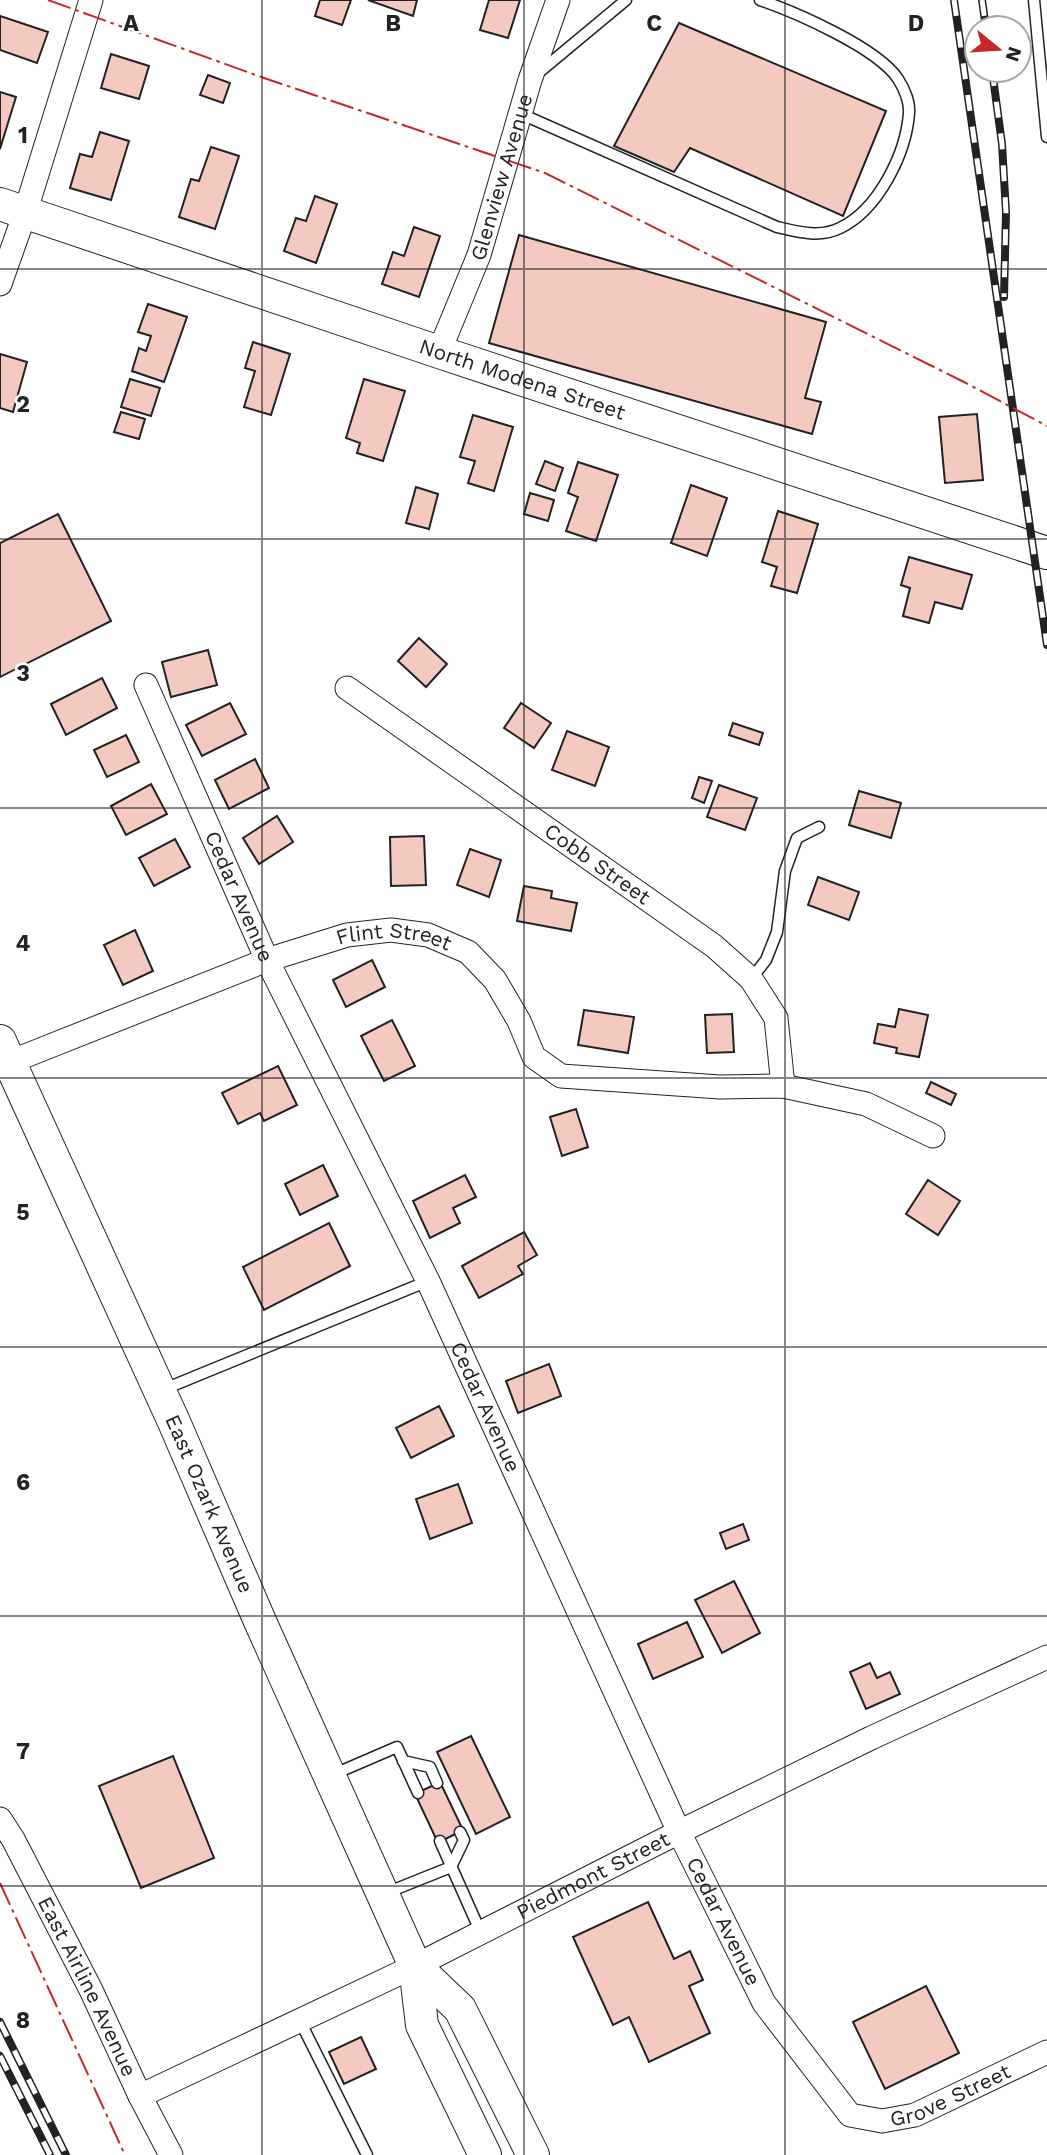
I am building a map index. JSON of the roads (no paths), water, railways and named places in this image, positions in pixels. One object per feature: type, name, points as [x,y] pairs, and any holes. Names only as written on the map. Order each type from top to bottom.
[{"type":"main road","name":"North Modena Street","points":[[12,208],[1047,553]]},
{"type":"main road","name":"East Ozark Avenue","points":[[5,1051],[160,1391],[415,1966],[422,2025],[485,2155]]},
{"type":"main road","name":"East Ozark Avenue","points":[[415,1966],[460,2009],[533,2155]]},
{"type":"street","points":[[0,284],[12,208],[91,0]]},
{"type":"street","name":"Glenview Avenue","points":[[439,352],[478,255],[519,113],[558,0]]},
{"type":"street","name":"Cedar Avenue","points":[[146,685],[267,960],[428,1281],[679,1832],[764,2003],[850,2115]]},
{"type":"street","name":"Cobb Street","points":[[347,688],[714,946],[751,979],[776,1018],[783,1086]]},
{"type":"street","name":"Flint Street","points":[[5,1051],[267,960],[347,935],[391,930],[428,935],[468,952],[495,980],[519,1021],[534,1057],[561,1076],[720,1087],[783,1086],[866,1104],[933,1136]]},
{"type":"street","name":"Piedmont Street","points":[[140,2096],[415,1966],[871,1738],[1047,1657]]},
{"type":"street","name":"East Airline Avenue","points":[[0,1819],[91,1990],[140,2096],[171,2155]]},
{"type":"street","name":"Grove Street","points":[[850,2115],[882,2121],[915,2115],[1047,2052]]},
{"type":"lane","points":[[530,80],[626,0]]},
{"type":"lane","points":[[519,113],[777,227],[804,233],[822,233],[841,228],[873,203],[889,177],[903,142],[910,111],[905,93],[896,76],[874,55],[794,12],[760,0]]},
{"type":"lane","points":[[1034,0],[1047,137]]},
{"type":"lane","points":[[751,979],[766,960],[777,932],[785,871],[797,838],[819,827]]},
{"type":"lane","points":[[160,1391],[428,1281]]},
{"type":"lane","points":[[330,1776],[397,1747],[418,1793]]},
{"type":"lane","points":[[403,1761],[430,1767],[437,1783]]},
{"type":"lane","points":[[383,1894],[451,1867],[464,1840],[460,1832]]},
{"type":"lane","points":[[440,1841],[481,1933]]},
{"type":"lane","points":[[300,2021],[367,2155]]},
{"type":"railway","points":[[954,0],[1047,645]]},
{"type":"railway","points":[[982,0],[984,14]]},
{"type":"railway","points":[[994,84],[1002,144],[1006,212],[1004,297]]},
{"type":"railway","points":[[0,2022],[66,2155]]},
{"type":"railway","points":[[0,2056],[50,2155]]}]
